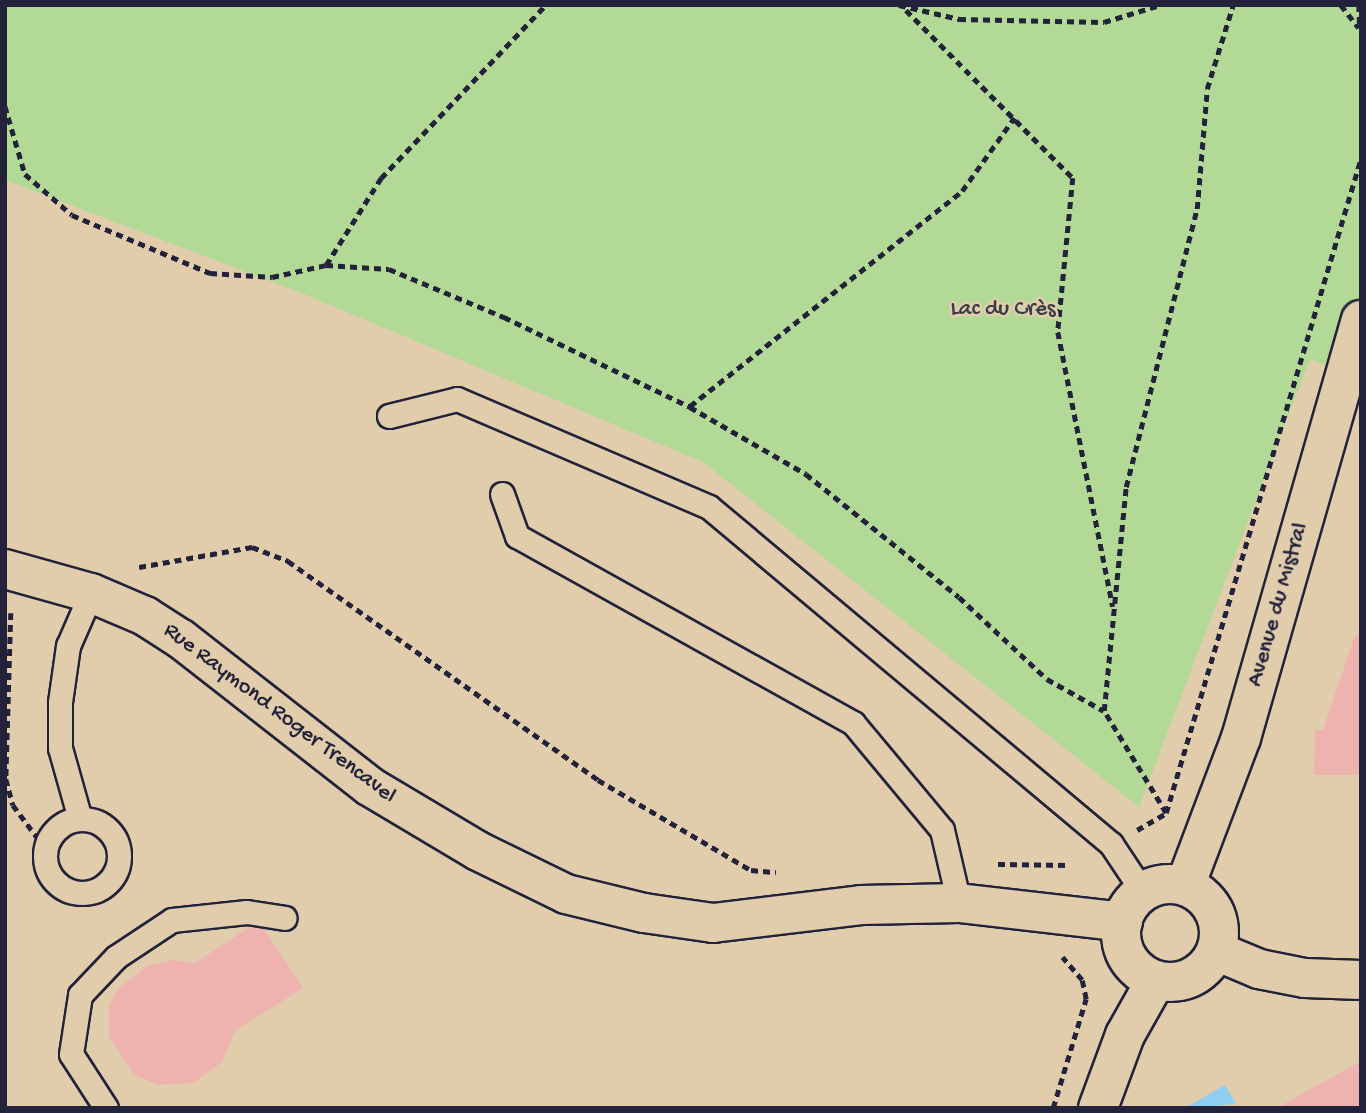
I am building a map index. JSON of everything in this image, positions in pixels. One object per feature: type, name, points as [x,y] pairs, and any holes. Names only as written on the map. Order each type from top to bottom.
[{"type":"street","name":"Avenue du Mistral","points":[[1185,886],[1241,738],[1361,320]]},
{"type":"street","name":"Rue Raymond Roger Trencavel","points":[[9,570],[92,593],[145,617],[181,639],[369,786],[478,851],[566,894],[713,923],[861,905],[959,903],[1133,907]]},
{"type":"street","points":[[1156,886],[1185,886],[1211,905],[1220,936],[1216,951],[1198,974],[1184,980],[1156,980],[1138,968],[1125,951],[1133,907],[1156,886]]},
{"type":"street","points":[[1216,951],[1282,974],[1361,980]]},
{"type":"street","points":[[1098,1108],[1125,1035],[1156,980]]},
{"type":"lane","points":[[389,416],[457,399],[709,507],[1111,845],[1133,907]]},
{"type":"lane","points":[[502,494],[517,536],[853,723],[942,830],[953,863],[959,903]]},
{"type":"lane","points":[[80,820],[60,748],[60,702],[68,646],[92,593]]},
{"type":"lane","points":[[80,820],[103,826],[117,846],[117,870],[110,881],[89,892],[65,889],[49,872],[46,849],[58,828],[80,820]]},
{"type":"lane","points":[[106,1108],[71,1054],[80,995],[117,957],[173,920],[247,912],[285,918]]},
{"type":"path","points":[[326,265],[381,178],[546,5]]},
{"type":"path","points":[[899,5],[1073,178],[1058,332],[1115,614]]},
{"type":"path","points":[[906,10],[960,19],[1104,22],[1160,5]]},
{"type":"path","points":[[1104,711],[1126,487],[1197,209],[1207,89],[1233,5]]},
{"type":"path","points":[[1341,5],[1360,28]]},
{"type":"path","points":[[1359,5],[1360,28]]},
{"type":"path","points":[[5,106],[25,174],[72,215],[210,274],[272,277],[326,265],[389,270],[504,317],[690,407],[806,474],[960,597],[1047,679],[1104,711],[1166,813]]},
{"type":"path","points":[[690,407],[962,191],[1014,118]]},
{"type":"path","points":[[1133,832],[1166,813],[1361,158]]},
{"type":"path","points":[[131,566],[144,568],[252,547],[288,561],[629,799],[751,870],[786,873]]},
{"type":"path","points":[[9,570],[6,779],[13,805],[46,849]]},
{"type":"path","points":[[953,863],[1070,865],[1082,859]]},
{"type":"path","points":[[1068,877],[1070,865]]},
{"type":"path","points":[[1053,1108],[1086,999],[1082,980],[1058,951]]},
{"type":"green space","name":"Lac du Crès","points":[[5,5],[1361,5],[1361,381],[1310,359],[1139,807],[703,462],[304,294],[5,180]]},
{"type":"water","points":[[1225,1085],[1236,1104],[1185,1108]]},
{"type":"building","points":[[1355,635],[1361,636],[1361,775],[1314,775],[1315,730],[1323,730]]},
{"type":"building","points":[[250,927],[264,929],[303,988],[236,1030],[222,1062],[193,1083],[157,1085],[134,1074],[109,1037],[109,1007],[118,989],[147,966],[173,960],[195,963]]},
{"type":"building","points":[[1361,1061],[1361,1108],[1277,1108]]}]
